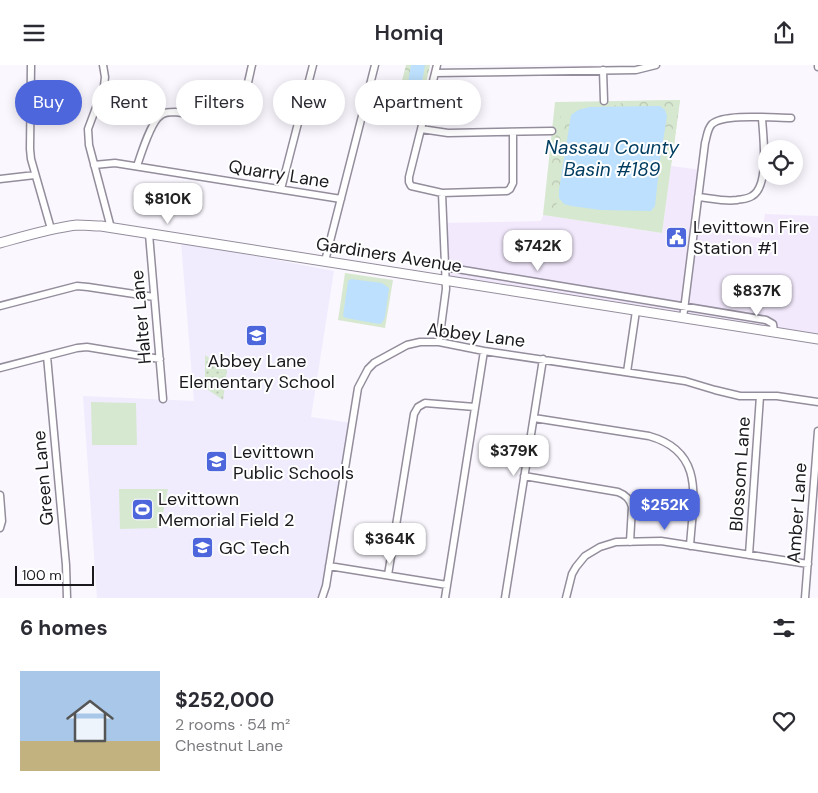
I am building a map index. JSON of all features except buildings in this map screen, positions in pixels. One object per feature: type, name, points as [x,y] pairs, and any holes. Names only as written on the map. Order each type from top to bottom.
[{"type":"main road","name":"Gardiners Avenue","points":[[0,243],[50,229],[80,225],[101,226],[818,339]]},
{"type":"street","points":[[31,65],[30,149],[50,229]]},
{"type":"street","points":[[103,65],[104,86],[88,129],[89,145],[110,228]]},
{"type":"street","points":[[137,166],[153,125],[162,114],[175,112],[229,119],[236,114],[242,103],[252,65]]},
{"type":"street","points":[[282,189],[313,65]]},
{"type":"street","points":[[325,261],[375,65]]},
{"type":"street","points":[[437,65],[409,182],[411,186],[442,193],[507,191],[512,187],[512,132]]},
{"type":"street","points":[[435,73],[559,68],[604,71],[622,68],[636,70],[656,65]]},
{"type":"street","points":[[604,71],[604,101]]},
{"type":"street","points":[[682,318],[705,143],[710,127],[718,121],[734,117],[791,118]]},
{"type":"street","points":[[698,197],[735,201],[753,196],[758,191],[764,173],[762,118]]},
{"type":"street","points":[[421,129],[448,133],[552,131]]},
{"type":"street","name":"Quarry Lane","points":[[94,165],[115,163],[137,166],[340,199]]},
{"type":"street","points":[[0,179],[35,175]]},
{"type":"street","points":[[439,342],[446,289],[442,193]]},
{"type":"street","name":"Halter Lane","points":[[149,234],[163,399]]},
{"type":"street","name":"Gardiners Avenue","points":[[445,267],[766,320],[773,325],[774,332]]},
{"type":"street","points":[[0,306],[78,286],[154,297]]},
{"type":"street","points":[[627,372],[636,311]]},
{"type":"street","name":"Abbey Lane","points":[[322,598],[326,586],[358,388],[368,369],[374,363],[407,345],[420,341],[439,342],[484,351],[685,381],[740,396],[777,396],[818,402]]},
{"type":"street","points":[[0,368],[87,347],[160,359]]},
{"type":"street","points":[[445,598],[484,351]]},
{"type":"street","name":"Green Lane","points":[[48,356],[67,598]]},
{"type":"street","points":[[505,598],[543,359]]},
{"type":"street","name":"Blossom Lane","points":[[749,555],[760,396]]},
{"type":"street","points":[[388,575],[414,414],[418,407],[425,403],[475,407]]},
{"type":"street","points":[[534,418],[648,436],[664,441],[674,448],[686,461],[693,481],[694,496],[690,546]]},
{"type":"street","name":"Amber Lane","points":[[805,598],[815,508],[818,431]]},
{"type":"street","points":[[524,477],[623,494],[631,502],[632,507],[630,542]]},
{"type":"street","points":[[0,495],[2,521],[0,528]]},
{"type":"street","points":[[566,598],[572,574],[576,567],[593,550],[608,543],[661,541],[808,564]]},
{"type":"street","points":[[329,566],[447,585]]},
{"type":"shaded area","points":[[671,166],[703,170],[695,230],[761,238],[765,214],[818,216],[818,336],[444,280],[442,223],[541,221],[543,215],[662,233]]},
{"type":"shaded area","name":"Levittown Public Schools","points":[[181,242],[334,271],[311,417],[352,423],[321,598],[97,598],[83,396],[194,401]]},
{"type":"green space","points":[[406,65],[430,65],[427,80],[402,80]]},
{"type":"green space","name":"Nassau County Basin #189","points":[[680,100],[662,233],[543,215],[555,102]]},
{"type":"green space","points":[[680,100],[671,163],[666,163],[664,154],[666,127],[610,107],[635,101]]},
{"type":"green space","points":[[576,107],[581,109],[558,199],[555,206],[550,210],[547,206],[557,128],[562,110]]},
{"type":"green space","points":[[345,273],[393,280],[385,328],[338,320]]},
{"type":"green space","points":[[205,355],[227,370],[223,400],[205,388]]},
{"type":"green space","points":[[91,402],[136,403],[137,445],[92,445]]},
{"type":"green space","name":"Levittown Memorial Field 2","points":[[119,489],[168,489],[160,528],[120,529]]},
{"type":"water","points":[[411,65],[425,65],[422,80],[408,80]]},
{"type":"water","name":"Nassau County Basin #189","points":[[660,106],[665,110],[667,116],[655,206],[651,211],[601,210],[564,204],[559,198],[559,190],[571,115],[578,110],[590,107]]},
{"type":"water","points":[[351,279],[382,283],[389,288],[385,317],[382,323],[379,324],[343,316],[348,281]]},
{"type":"place","name":"Levittown Fire Station #1","points":[[677,237]]},
{"type":"place","name":"Abbey Lane Elementary School","points":[[257,336]]},
{"type":"place","name":"Levittown Public Schools","points":[[217,462]]},
{"type":"place","name":"Levittown Memorial Field 2","points":[[142,509]]},
{"type":"place","name":"GC Tech","points":[[203,548]]}]
